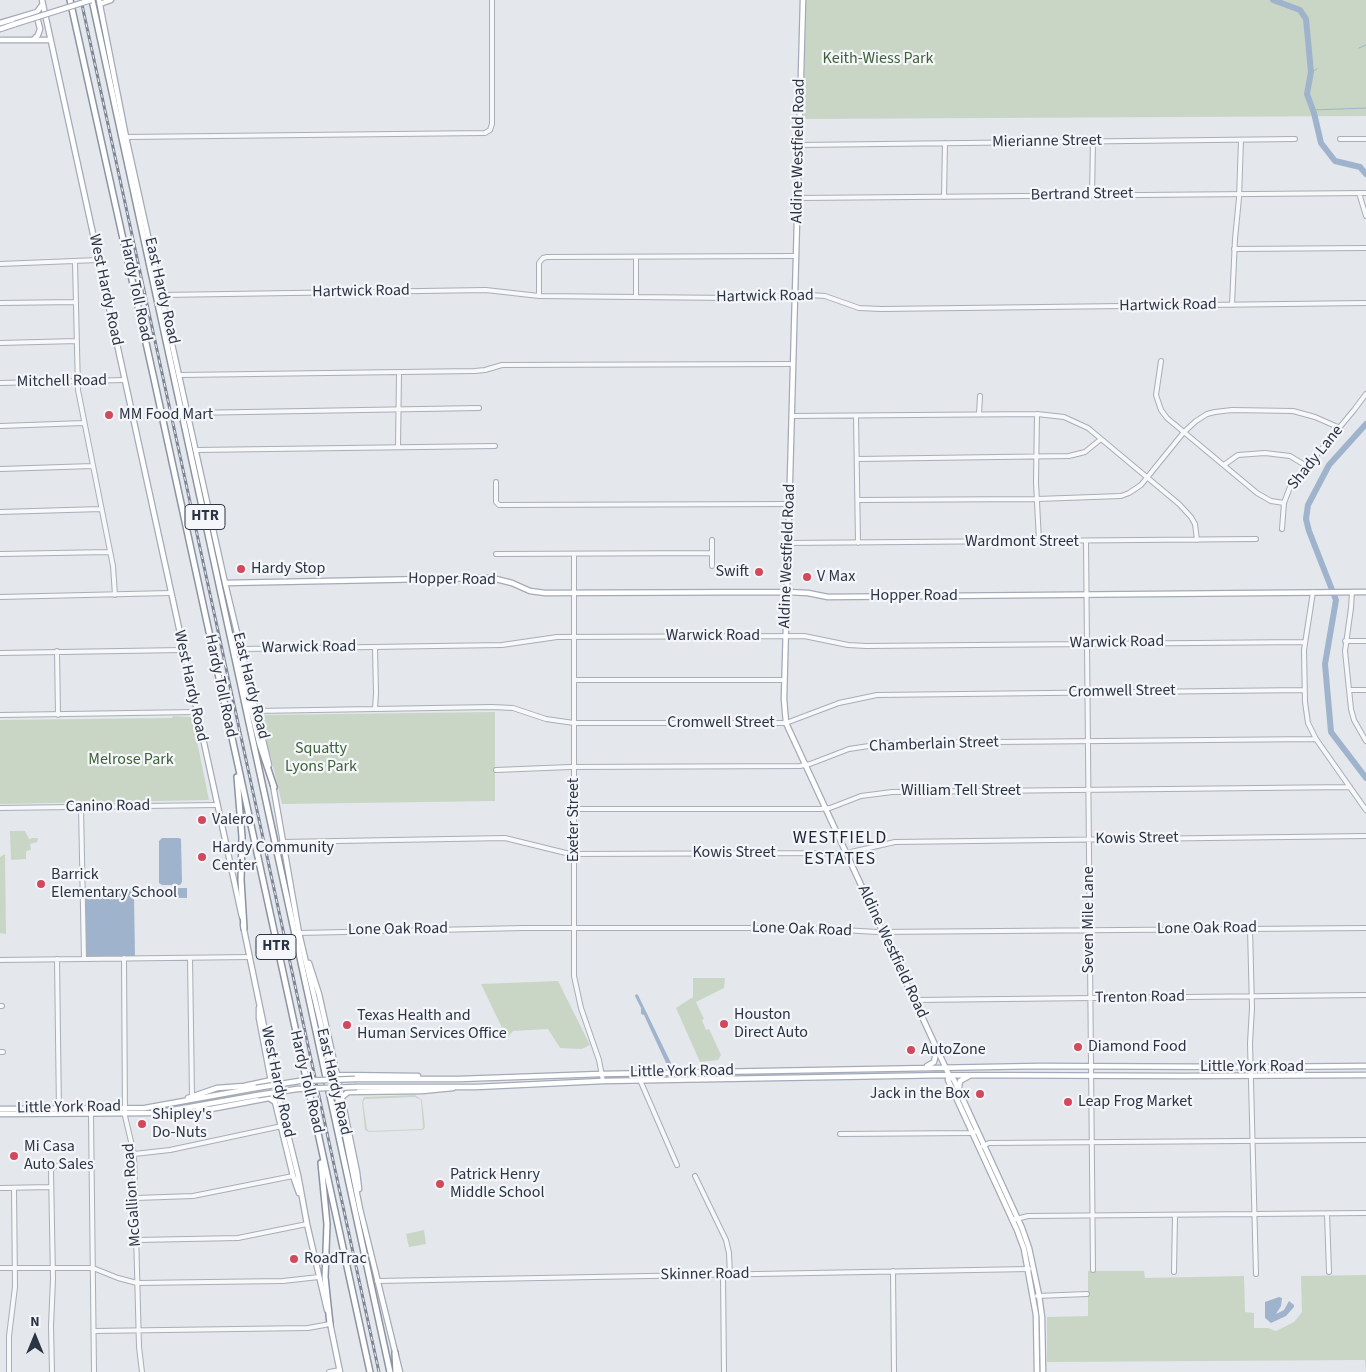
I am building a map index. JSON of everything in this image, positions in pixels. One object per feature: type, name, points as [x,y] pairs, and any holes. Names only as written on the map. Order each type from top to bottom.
[{"type":"highway","name":"Hardy Toll Road","points":[[70,0],[370,1372]]},
{"type":"highway","name":"Hardy Toll Road","points":[[92,0],[390,1372]]},
{"type":"highway","points":[[231,640],[239,662],[260,745],[274,787]]},
{"type":"highway","points":[[237,764],[242,825],[240,880],[244,928]]},
{"type":"highway","points":[[317,1130],[326,1214],[325,1277],[330,1324]]},
{"type":"highway","points":[[395,1352],[396,1372]]},
{"type":"main road","points":[[0,29],[92,0]]},
{"type":"main road","points":[[100,2],[111,0]]},
{"type":"main road","name":"Aldine Westfield Road","points":[[803,0],[784,680],[786,723],[937,1047],[946,1067],[949,1076],[948,1080],[972,1133],[981,1146]]},
{"type":"main road","points":[[0,23],[40,10],[42,2]]},
{"type":"main road","name":"West Hardy Road","points":[[42,2],[340,1371]]},
{"type":"main road","name":"East Hardy Road","points":[[100,2],[126,137],[225,584],[274,787],[299,933],[324,1040],[336,1077],[336,1088],[360,1209],[400,1372]]},
{"type":"main road","points":[[31,14],[37,17],[40,29],[34,40]]},
{"type":"main road","points":[[0,40],[50,40]]},
{"type":"main road","name":"Hopper Road","points":[[225,584],[486,578],[512,583],[530,591],[545,593],[787,592],[828,596],[1366,592]]},
{"type":"main road","points":[[299,933],[319,994],[342,1097],[357,1172],[360,1209]]},
{"type":"main road","points":[[258,996],[259,1018],[275,1102],[293,1176],[303,1204]]},
{"type":"main road","points":[[922,1068],[930,1066],[934,1062],[937,1047]]},
{"type":"main road","name":"Little York Road","points":[[0,1114],[145,1108],[257,1085],[336,1077],[355,1079],[468,1079],[552,1075],[946,1067],[1366,1066]]},
{"type":"main road","points":[[771,1070],[772,1078]]},
{"type":"main road","points":[[336,1077],[350,1075],[408,1075],[459,1079]]},
{"type":"main road","points":[[350,1075],[347,1077],[346,1084],[348,1089],[353,1092]]},
{"type":"main road","points":[[552,1075],[553,1083]]},
{"type":"main road","name":"Little York Road","points":[[0,1109],[91,1114],[156,1113],[297,1089],[357,1087],[468,1087],[603,1081],[772,1078],[1366,1075]]},
{"type":"main road","name":"Aldine Westfield Road","points":[[949,1076],[954,1080],[977,1131],[981,1146],[1015,1220],[1031,1268],[1043,1372]]},
{"type":"main road","points":[[959,1092],[960,1081],[969,1076]]},
{"type":"main road","points":[[468,1079],[468,1087]]},
{"type":"main road","points":[[257,1085],[272,1080]]},
{"type":"main road","points":[[182,1101],[217,1088],[265,1084],[268,1089],[268,1096],[265,1099]]},
{"type":"main road","points":[[342,1097],[348,1092],[445,1090],[460,1087]]},
{"type":"main road","points":[[185,1109],[211,1109],[271,1098],[275,1102]]},
{"type":"main road","name":"Aldine Westfield Road","points":[[1034,1284],[1039,1295],[1040,1340],[1037,1372]]},
{"type":"street","points":[[126,137],[485,133],[490,130],[492,124],[492,0]]},
{"type":"street","name":"Mierianne Street","points":[[799,145],[1295,139]]},
{"type":"street","points":[[1340,139],[1366,139]]},
{"type":"street","points":[[1232,305],[1241,140]]},
{"type":"street","points":[[1092,195],[1093,141]]},
{"type":"street","points":[[944,197],[945,143]]},
{"type":"street","points":[[1363,193],[1366,216]]},
{"type":"street","name":"Bertrand Street","points":[[798,198],[1363,193]]},
{"type":"street","points":[[1234,249],[1366,248]]},
{"type":"street","points":[[539,296],[539,263],[544,258],[796,256]]},
{"type":"street","points":[[636,257],[636,296]]},
{"type":"street","points":[[0,264],[98,260]]},
{"type":"street","points":[[75,262],[78,382],[84,423],[113,566],[115,595]]},
{"type":"street","name":"Hartwick Road","points":[[162,295],[486,290],[539,296],[731,298],[825,296],[853,307],[872,309],[1366,303]]},
{"type":"street","points":[[0,303],[76,302]]},
{"type":"street","points":[[0,343],[77,341]]},
{"type":"street","points":[[1161,360],[1156,395],[1157,402],[1164,415],[1264,498],[1284,503]]},
{"type":"street","points":[[180,376],[475,371],[502,365],[793,364]]},
{"type":"street","points":[[398,372],[398,447]]},
{"type":"street","name":"Mitchell Road","points":[[0,383],[124,380]]},
{"type":"street","name":"Shady Lane","points":[[1282,530],[1284,503],[1290,487],[1366,394]]},
{"type":"street","points":[[979,414],[980,396]]},
{"type":"street","points":[[188,413],[479,408]]},
{"type":"street","points":[[858,500],[1037,499],[1121,496],[1136,489],[1184,432],[1206,414],[1232,410],[1298,412],[1340,428]]},
{"type":"street","points":[[792,416],[1037,414],[1055,415],[1072,420],[1088,428],[1188,514],[1195,524],[1197,540]]},
{"type":"street","points":[[1037,414],[1039,541]]},
{"type":"street","points":[[856,416],[858,543]]},
{"type":"street","points":[[0,426],[84,423]]},
{"type":"street","points":[[857,459],[1037,457],[1081,454],[1101,439]]},
{"type":"street","points":[[196,450],[495,446]]},
{"type":"street","points":[[1224,465],[1238,454],[1266,453],[1290,456],[1308,467]]},
{"type":"street","points":[[0,469],[93,466]]},
{"type":"street","points":[[496,482],[496,502],[499,505],[790,504]]},
{"type":"street","points":[[0,512],[101,509]]},
{"type":"street","name":"Wardmont Street","points":[[788,543],[1256,539]]},
{"type":"street","points":[[712,540],[712,566]]},
{"type":"street","name":"Seven Mile Lane","points":[[1086,541],[1093,1270]]},
{"type":"street","points":[[0,554],[110,552]]},
{"type":"street","points":[[496,554],[712,553]]},
{"type":"street","name":"Exeter Street","points":[[574,554],[574,976],[576,990],[599,1060],[603,1081]]},
{"type":"street","points":[[1313,592],[1305,642],[1304,690],[1308,723],[1316,739],[1366,810]]},
{"type":"street","points":[[1352,592],[1345,641],[1349,690],[1354,720],[1366,740]]},
{"type":"street","points":[[0,598],[170,593]]},
{"type":"street","name":"Warwick Road","points":[[241,649],[502,645],[574,636],[804,636],[848,645],[866,646],[1305,642]]},
{"type":"street","points":[[1345,641],[1366,641]]},
{"type":"street","points":[[374,710],[376,693],[375,647]]},
{"type":"street","points":[[0,653],[182,650]]},
{"type":"street","points":[[57,652],[58,714]]},
{"type":"street","points":[[574,680],[784,680]]},
{"type":"street","name":"Cromwell Street","points":[[256,711],[499,707],[514,708],[546,719],[574,723],[786,723],[840,703],[877,695],[1304,690]]},
{"type":"street","points":[[1349,690],[1366,690]]},
{"type":"street","points":[[0,715],[196,712]]},
{"type":"street","name":"Chamberlain Street","points":[[496,770],[574,767],[805,765],[849,749],[889,743],[1316,739]]},
{"type":"street","name":"William Tell Street","points":[[574,809],[825,809],[861,796],[892,792],[1350,787]]},
{"type":"street","name":"Canino Road","points":[[0,808],[216,805]]},
{"type":"street","points":[[81,807],[84,959]]},
{"type":"street","name":"Kowis Street","points":[[282,842],[506,838],[574,854],[846,853],[895,842],[1366,836]]},
{"type":"street","name":"Lone Oak Road","points":[[299,933],[503,928],[809,928],[884,932],[1366,928]]},
{"type":"street","points":[[1250,928],[1252,996],[1250,1037],[1256,1274]]},
{"type":"street","points":[[0,960],[250,957]]},
{"type":"street","name":"McGallion Road","points":[[124,958],[125,1114],[126,1126],[134,1154],[139,1359],[142,1372]]},
{"type":"street","points":[[190,958],[192,1096]]},
{"type":"street","points":[[57,959],[59,1111]]},
{"type":"street","name":"Trenton Road","points":[[914,1000],[1366,995]]},
{"type":"street","points":[[640,1080],[677,1164]]},
{"type":"street","points":[[91,1114],[94,1370]]},
{"type":"street","points":[[134,1154],[170,1150],[282,1126]]},
{"type":"street","points":[[840,1134],[972,1133],[977,1131]]},
{"type":"street","points":[[981,1146],[990,1144],[1366,1140]]},
{"type":"street","points":[[52,1372],[52,1168],[92,1165]]},
{"type":"street","points":[[136,1198],[193,1196],[293,1176]]},
{"type":"street","points":[[695,1176],[726,1240],[729,1253],[730,1275]]},
{"type":"street","points":[[0,1188],[51,1187]]},
{"type":"street","points":[[9,1372],[9,1336],[15,1294],[14,1188]]},
{"type":"street","points":[[1015,1220],[1028,1216],[1366,1213]]},
{"type":"street","points":[[1327,1214],[1329,1272]]},
{"type":"street","points":[[1174,1272],[1175,1215]]},
{"type":"street","points":[[137,1240],[238,1238],[307,1224]]},
{"type":"street","points":[[0,1268],[93,1268],[118,1278],[138,1283],[283,1281],[319,1277]]},
{"type":"street","name":"Skinner Road","points":[[377,1280],[1031,1268]]},
{"type":"street","points":[[894,1271],[894,1372]]},
{"type":"street","points":[[723,1275],[724,1372]]},
{"type":"street","points":[[1034,1297],[1039,1295],[1087,1294]]},
{"type":"street","points":[[94,1331],[308,1328],[330,1324]]},
{"type":"street","points":[[329,1372],[340,1371]]},
{"type":"green space","name":"Keith-Wiess Park","points":[[806,0],[1366,0],[1366,116],[803,119]]},
{"type":"green space","name":"Squatty Lyons Park","points":[[495,712],[495,801],[282,804],[271,757],[267,749],[261,715]]},
{"type":"green space","name":"Melrose Park","points":[[173,716],[192,717],[209,800],[0,804],[0,720],[172,718]]},
{"type":"green space","points":[[10,831],[25,831],[29,839],[38,838],[37,842],[30,844],[31,850],[26,851],[26,859],[11,860]]},
{"type":"green space","points":[[5,854],[6,934],[0,933],[0,857]]},
{"type":"green space","points":[[693,978],[725,978],[724,988],[696,1002],[704,1019],[702,1020],[706,1030],[709,1029],[721,1055],[718,1060],[700,1062],[676,1008],[693,997]]},
{"type":"green space","points":[[558,981],[590,1045],[582,1049],[560,1048],[548,1029],[513,1031],[507,1038],[481,984]]},
{"type":"green space","points":[[415,1095],[422,1100],[425,1127],[423,1130],[369,1132],[365,1130],[362,1102],[364,1097]],"holes":[[[415,1097],[421,1100],[422,1129],[369,1131],[367,1129],[363,1102],[365,1099]]]},
{"type":"green space","points":[[424,1230],[426,1244],[409,1247],[406,1234]]},
{"type":"green space","points":[[1088,1271],[1144,1271],[1145,1278],[1244,1276],[1245,1312],[1254,1313],[1254,1328],[1268,1328],[1276,1331],[1294,1322],[1302,1312],[1301,1276],[1366,1275],[1366,1372],[1365,1360],[1047,1362],[1047,1317],[1088,1316]]},
{"type":"water","points":[[162,838],[181,839],[182,882],[180,885],[162,885],[159,883],[159,841]]},
{"type":"water","points":[[187,888],[187,898],[134,897],[135,956],[86,957],[85,889]]},
{"type":"water","points":[[636,994],[671,1063],[670,1066],[667,1065],[644,1015],[641,1014]]},
{"type":"water","points":[[1279,1297],[1282,1298],[1281,1306],[1276,1314],[1284,1310],[1289,1301],[1294,1307],[1286,1316],[1271,1323],[1265,1318],[1265,1302]]},
{"type":"waterway","points":[[1273,0],[1300,10],[1306,19],[1311,72],[1307,94],[1314,113],[1321,143],[1335,161],[1360,167],[1366,174]]},
{"type":"waterway","points":[[1359,48],[1366,45]]},
{"type":"waterway","points":[[1311,72],[1317,69]]},
{"type":"waterway","points":[[1313,110],[1366,108]]},
{"type":"waterway","points":[[1366,424],[1329,465],[1308,505],[1306,519],[1336,600],[1325,664],[1331,732],[1366,778]]},
{"type":"railway","points":[[81,0],[379,1372]]},
{"type":"place","name":"MM Food Mart","points":[[109,415]]},
{"type":"place","name":"Hardy Stop","points":[[241,569]]},
{"type":"place","name":"Swift","points":[[759,572]]},
{"type":"place","name":"V Max","points":[[807,577]]},
{"type":"place","name":"Valero","points":[[202,820]]},
{"type":"place","name":"Hardy Community Center","points":[[202,857]]},
{"type":"place","name":"Barrick Elementary School","points":[[41,884]]},
{"type":"place","name":"Houston Direct Auto","points":[[724,1024]]},
{"type":"place","name":"Texas Health and Human Services Office","points":[[347,1025]]},
{"type":"place","name":"Diamond Food","points":[[1078,1047]]},
{"type":"place","name":"AutoZone","points":[[911,1050]]},
{"type":"place","name":"Jack in the Box","points":[[980,1094]]},
{"type":"place","name":"Leap Frog Market","points":[[1068,1102]]},
{"type":"place","name":"Shipley's Do-Nuts","points":[[142,1124]]},
{"type":"place","name":"Mi Casa Auto Sales","points":[[14,1156]]},
{"type":"place","name":"Patrick Henry Middle School","points":[[440,1184]]},
{"type":"place","name":"RoadTrac","points":[[294,1259]]},
{"type":"district","name":"WESTFIELD ESTATES","points":[[840,850]]}]
